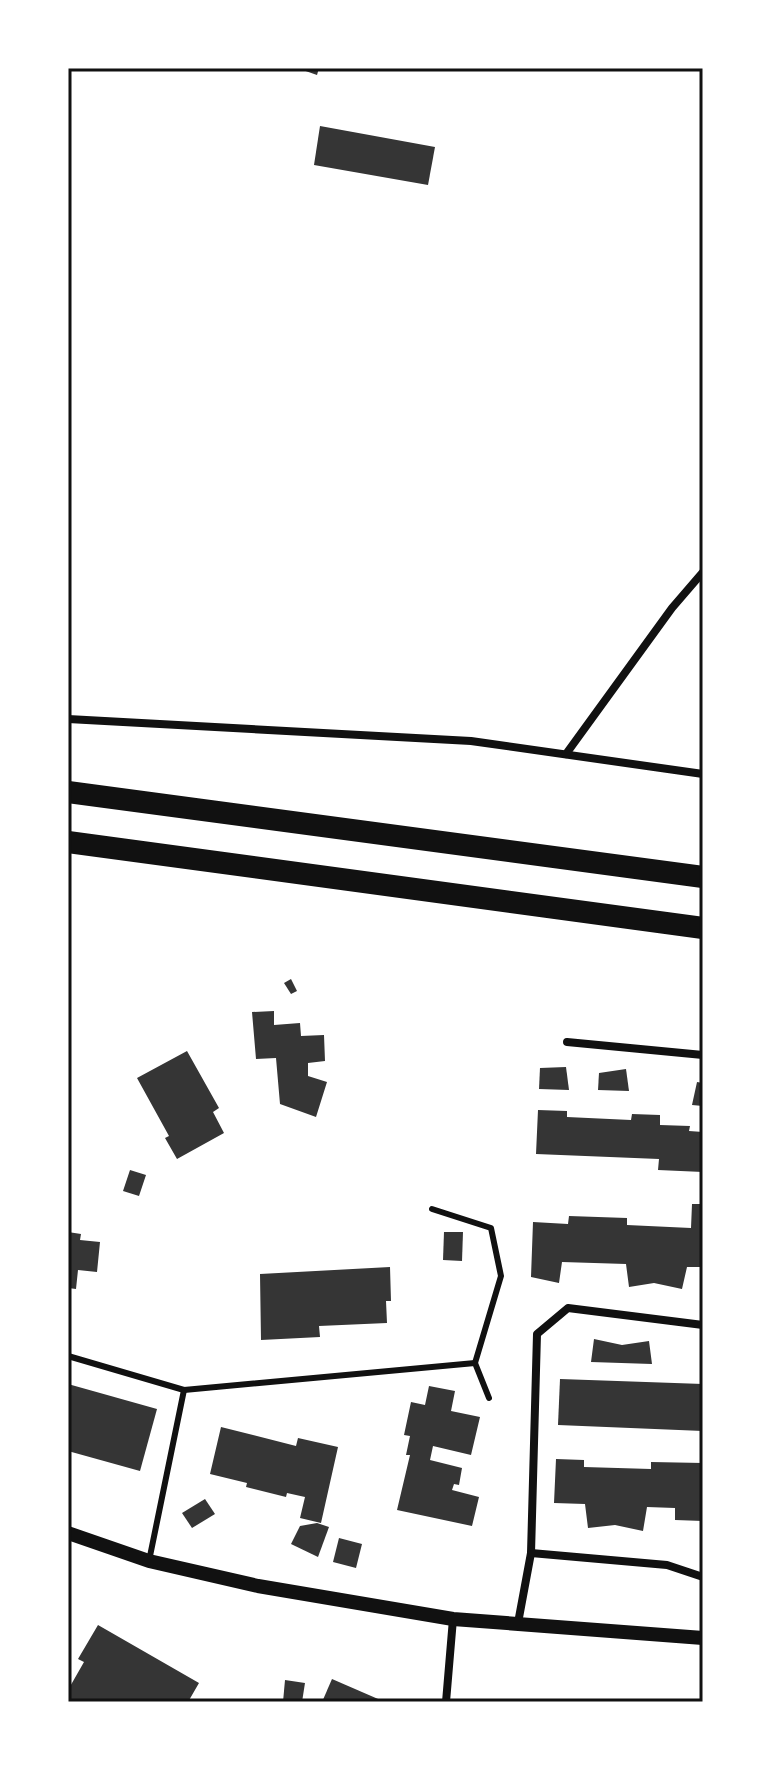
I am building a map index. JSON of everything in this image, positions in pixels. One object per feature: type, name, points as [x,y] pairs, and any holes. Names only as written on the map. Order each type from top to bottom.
[{"type":"highway","points":[[68,792],[703,877]]},
{"type":"highway","points":[[68,842],[703,928]]},
{"type":"highway","points":[[529,852],[703,861]]},
{"type":"street","points":[[566,754],[672,608],[703,572]]},
{"type":"street","points":[[68,719],[471,741],[703,774]]},
{"type":"street","points":[[567,1042],[703,1055]]},
{"type":"street","points":[[518,1623],[531,1553],[537,1334],[568,1308],[703,1325]]},
{"type":"street","points":[[68,1533],[149,1561],[258,1586],[453,1619],[703,1638]]},
{"type":"street","points":[[531,1553],[667,1565],[703,1577]]},
{"type":"street","points":[[446,1702],[453,1619]]},
{"type":"lane","points":[[432,1209],[491,1228],[501,1276],[475,1363],[489,1398]]},
{"type":"lane","points":[[68,1356],[184,1390],[475,1363]]},
{"type":"lane","points":[[149,1561],[184,1390]]},
{"type":"building","points":[[297,68],[319,68],[317,75]]},
{"type":"building","points":[[320,126],[435,147],[428,185],[314,165]]},
{"type":"building","points":[[291,979],[297,991],[291,994],[284,983]]},
{"type":"building","points":[[274,1011],[274,1025],[300,1023],[301,1036],[324,1035],[325,1061],[308,1063],[308,1076],[327,1082],[316,1117],[280,1104],[276,1058],[256,1059],[252,1012]]},
{"type":"building","points":[[187,1051],[219,1108],[213,1112],[224,1133],[177,1159],[165,1138],[169,1136],[137,1078]]},
{"type":"building","points":[[566,1067],[569,1090],[539,1089],[540,1068]]},
{"type":"building","points":[[626,1069],[629,1091],[598,1090],[599,1073]]},
{"type":"building","points":[[697,1082],[703,1083],[703,1106],[692,1105]]},
{"type":"building","points":[[538,1110],[567,1111],[567,1117],[631,1120],[632,1114],[660,1115],[660,1125],[690,1126],[689,1131],[703,1132],[703,1172],[658,1170],[659,1159],[536,1154]]},
{"type":"building","points":[[130,1170],[146,1175],[139,1196],[123,1191]]},
{"type":"building","points":[[692,1204],[703,1204],[703,1267],[687,1267],[682,1289],[654,1283],[629,1287],[626,1264],[562,1262],[559,1283],[531,1277],[533,1222],[568,1224],[569,1216],[627,1218],[627,1225],[691,1228]]},
{"type":"building","points":[[68,1232],[81,1234],[80,1240],[100,1242],[97,1272],[78,1270],[76,1289],[68,1288]]},
{"type":"building","points":[[444,1232],[463,1232],[462,1261],[443,1260]]},
{"type":"building","points":[[390,1267],[391,1301],[386,1301],[387,1323],[319,1326],[320,1337],[261,1340],[260,1274]]},
{"type":"building","points":[[594,1339],[622,1345],[649,1341],[652,1364],[591,1362]]},
{"type":"building","points":[[560,1379],[703,1384],[703,1431],[558,1425]]},
{"type":"building","points":[[68,1384],[157,1409],[140,1471],[68,1451]]},
{"type":"building","points":[[429,1386],[455,1391],[451,1411],[480,1417],[471,1455],[433,1446],[430,1460],[462,1468],[459,1485],[454,1484],[452,1490],[479,1497],[472,1526],[397,1510],[410,1455],[406,1455],[410,1436],[404,1435],[411,1402],[425,1405]]},
{"type":"building","points":[[221,1427],[296,1446],[298,1438],[338,1447],[321,1523],[300,1518],[305,1497],[287,1493],[286,1497],[210,1474]]},
{"type":"building","points":[[556,1459],[584,1460],[584,1467],[651,1469],[651,1462],[703,1463],[703,1521],[675,1520],[675,1508],[647,1507],[643,1531],[615,1525],[588,1528],[585,1504],[554,1503]]},
{"type":"building","points":[[205,1499],[215,1514],[192,1528],[182,1513]]},
{"type":"building","points":[[317,1523],[329,1527],[318,1557],[291,1544],[300,1526]]},
{"type":"building","points":[[339,1538],[362,1544],[356,1568],[333,1562]]},
{"type":"building","points":[[98,1625],[199,1683],[188,1702],[68,1702],[68,1690],[84,1662],[78,1659]]},
{"type":"building","points":[[332,1679],[385,1702],[322,1702]]},
{"type":"building","points":[[285,1680],[305,1683],[302,1702],[283,1702]]}]
